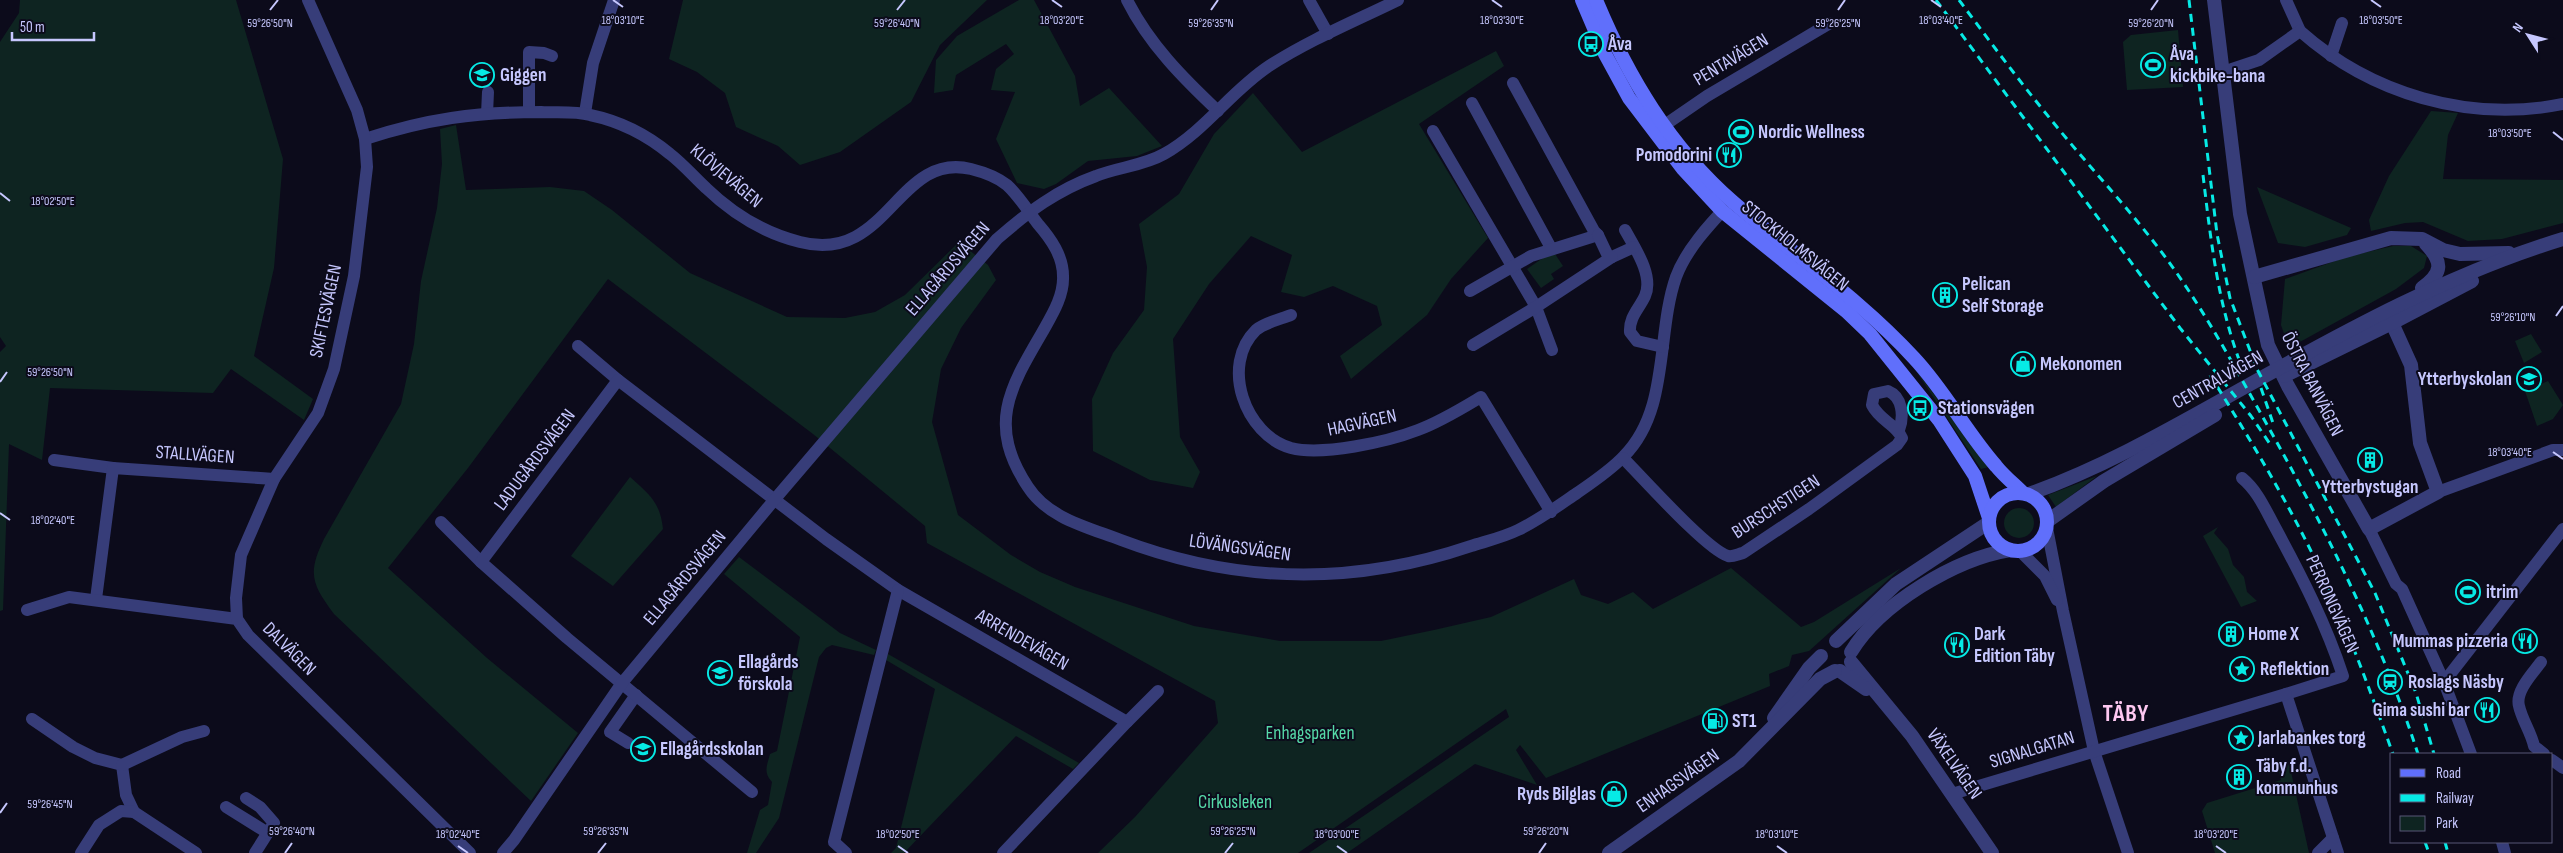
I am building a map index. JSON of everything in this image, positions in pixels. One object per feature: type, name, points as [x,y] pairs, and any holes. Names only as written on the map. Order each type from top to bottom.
[{"type":"main road","name":"STOCKHOLMSVÄGEN","points":[[1582,0],[1605,54],[1629,98],[1692,161],[1727,206],[1870,334],[1939,420],[1975,476],[1988,521]]},
{"type":"main road","name":"STOCKHOLMSVÄGEN","points":[[1596,0],[1616,48],[1659,129]]},
{"type":"main road","name":"STOCKHOLMSVÄGEN","points":[[1727,206],[1853,301],[1914,358],[1996,466],[2026,494]]},
{"type":"main road","points":[[2013,493],[2026,494],[2043,506],[2048,524],[2043,538],[2030,549],[2015,551],[1995,541],[1990,532],[1988,521],[1994,505],[2001,498],[2013,493]]},
{"type":"street","name":"SKIFTESVÄGEN","points":[[237,619],[236,598],[241,555],[274,479],[318,413],[334,369],[354,276],[367,166],[365,139],[357,110],[308,0]]},
{"type":"street","points":[[585,113],[593,63],[614,0]]},
{"type":"street","points":[[1127,0],[1136,19],[1156,47],[1218,111]]},
{"type":"street","points":[[1309,0],[1328,34]]},
{"type":"street","name":"ELLAGÅRDSVÄGEN","points":[[503,853],[514,840],[622,684],[775,499],[997,239],[1029,211],[1056,193],[1097,175],[1142,163],[1162,155],[1193,134],[1248,82],[1270,66],[1328,34],[1398,0]]},
{"type":"street","name":"ÖSTRA BANVÄGEN","points":[[2214,0],[2240,214],[2268,345],[2288,386],[2369,529],[2396,584],[2402,589],[2444,682],[2471,753]]},
{"type":"street","points":[[2286,0],[2300,31],[2351,70],[2397,91],[2443,105],[2500,109],[2548,107],[2563,104]]},
{"type":"street","name":"PENTAVÄGEN","points":[[1659,129],[1706,96],[1830,23]]},
{"type":"street","points":[[2331,56],[2342,23]]},
{"type":"street","points":[[2223,72],[2259,60],[2300,31]]},
{"type":"street","points":[[529,112],[530,52],[552,56]]},
{"type":"street","points":[[1513,83],[1608,256],[1612,257]]},
{"type":"street","points":[[487,114],[488,92]]},
{"type":"street","points":[[1472,103],[1551,248]]},
{"type":"street","name":"KLÖVJEVÄGEN","points":[[365,139],[444,117],[529,112],[585,113],[618,123],[670,153],[732,211],[755,226],[793,240],[820,247],[860,236],[882,218],[914,183],[931,171],[949,167],[963,167],[984,173],[1004,182],[1029,211]]},
{"type":"street","points":[[1433,131],[1536,308],[1552,350]]},
{"type":"street","name":"LÖVÄNGSVÄGEN","points":[[1029,211],[1050,238],[1061,259],[1064,280],[1060,299],[1011,389],[1006,408],[1005,434],[1009,454],[1032,494],[1046,508],[1066,519],[1145,549],[1224,568],[1285,576],[1340,575],[1393,568],[1517,531],[1551,512],[1623,458],[1636,442],[1645,424],[1656,388],[1675,281],[1683,261],[1727,206]]},
{"type":"street","points":[[1625,230],[1644,269],[1648,287],[1632,318],[1630,332],[1637,341],[1663,347]]},
{"type":"street","points":[[1470,291],[1511,267],[1551,248],[1598,235]]},
{"type":"street","points":[[2254,276],[2392,238],[2422,239],[2443,250],[2460,254],[2517,253]]},
{"type":"street","points":[[2422,239],[2437,256],[2438,270],[2432,281],[2391,317],[2411,365],[2420,443],[2438,492]]},
{"type":"street","name":"CENTRALVÄGEN","points":[[2391,317],[2450,280],[2517,253],[2563,239]]},
{"type":"street","points":[[1473,345],[1536,308],[1612,257],[1634,247]]},
{"type":"street","name":"CENTRALVÄGEN","points":[[2026,494],[2113,459],[2199,418],[2296,364],[2391,317],[2519,260],[2563,247]]},
{"type":"street","name":"HAGVÄGEN","points":[[1291,315],[1258,329],[1248,343],[1242,361],[1240,395],[1258,427],[1289,447],[1304,450],[1348,447],[1417,431],[1442,420],[1481,397],[1551,512]]},
{"type":"street","points":[[578,346],[618,380],[775,499]]},
{"type":"street","name":"LADUGÅRDSVÄGEN","points":[[481,562],[618,380]]},
{"type":"street","name":"CENTRALVÄGEN","points":[[2048,524],[2104,480],[2199,418]]},
{"type":"street","name":"BURSCHSTIGEN","points":[[1623,458],[1699,535],[1723,554],[1731,557],[1743,552],[1898,446],[1902,438],[1898,430]]},
{"type":"street","points":[[2369,529],[2438,492],[2553,450],[2563,450]]},
{"type":"street","name":"STALLVÄGEN","points":[[54,460],[112,468],[274,479]]},
{"type":"street","points":[[96,599],[112,468]]},
{"type":"street","name":"PERRONGVÄGEN","points":[[2242,478],[2255,491],[2296,565],[2331,642],[2343,676],[2286,694]]},
{"type":"street","name":"ARRENDEVÄGEN","points":[[775,499],[898,590],[1127,722]]},
{"type":"street","points":[[1836,642],[1845,644],[1844,664],[1827,667],[1822,656],[1827,646],[1836,642],[1896,584],[1988,521]]},
{"type":"street","points":[[441,522],[481,562],[622,684],[752,792]]},
{"type":"street","points":[[2048,524],[2062,611],[2094,751],[2128,853]]},
{"type":"street","points":[[2444,682],[2490,626],[2563,529]]},
{"type":"street","points":[[2015,551],[2045,576],[2062,611]]},
{"type":"street","name":"ENHAGSVÄGEN","points":[[1609,853],[1739,761],[1820,679],[1844,664],[1865,633],[1905,597],[1958,565],[1992,553],[2015,551]]},
{"type":"street","points":[[846,853],[830,848],[898,590]]},
{"type":"street","name":"DALVÄGEN","points":[[27,610],[69,597],[96,599],[237,619],[248,635],[470,853]]},
{"type":"street","name":"ENHAGSVÄGEN","points":[[1765,734],[1782,705],[1822,656]]},
{"type":"street","points":[[2542,662],[2522,689],[2518,704],[2534,746],[2543,753]]},
{"type":"street","name":"VÄXELVÄGEN","points":[[1844,664],[1881,698],[1912,736],[1992,853]]},
{"type":"street","points":[[1003,853],[1158,691]]},
{"type":"street","points":[[2094,751],[2286,694],[2338,853]]},
{"type":"street","points":[[628,743],[610,732],[636,695]]},
{"type":"street","points":[[32,719],[88,755],[122,765],[182,737],[204,731]]},
{"type":"street","name":"SIGNALGATAN","points":[[1952,794],[2094,751]]},
{"type":"street","points":[[122,765],[126,795],[134,812]]},
{"type":"street","points":[[246,798],[260,807],[274,823],[255,853]]},
{"type":"street","points":[[226,807],[268,833]]},
{"type":"street","points":[[81,853],[99,825],[121,810],[134,812],[196,853]]},
{"type":"street","points":[[2318,853],[2332,838]]},
{"type":"green space","points":[[20,0],[236,0],[283,159],[274,268],[254,356],[313,399],[304,420],[231,369],[213,393],[50,388],[42,460],[9,444],[3,610],[0,611],[0,352],[6,346],[0,337],[0,42],[19,13]]},
{"type":"green space","points":[[683,0],[987,0],[940,45],[911,102],[840,152],[800,165],[778,146],[736,127],[725,93],[697,72],[669,59]]},
{"type":"green space","points":[[1019,0],[1034,0],[1075,76],[1080,106],[1109,88],[1162,146],[1137,156],[1088,161],[1056,184],[1044,189],[1017,183],[996,139],[1015,92],[991,90],[996,69],[1014,54],[1006,44],[956,75],[953,90],[934,93],[936,60],[957,36]]},
{"type":"green space","name":"Åva kickbike-bana","points":[[2178,30],[2183,87],[2127,90],[2123,42],[2131,35]]},
{"type":"green space","points":[[1496,51],[1504,66],[1419,124],[1488,238],[1451,279],[1427,315],[1351,379],[1340,356],[1382,325],[1377,306],[1333,286],[1304,297],[1281,292],[1292,255],[1251,236],[1209,284],[1173,339],[1180,437],[1200,472],[1193,488],[1150,480],[1093,451],[1092,399],[1113,353],[1144,310],[1147,267],[1139,224],[1179,194],[1214,134],[1253,93],[1302,152]]},
{"type":"green space","points":[[2431,111],[2458,113],[2448,135],[2443,179],[2563,180],[2563,223],[2502,239],[2468,241],[2423,222],[2405,223],[2371,231],[2369,220],[2389,176]]},
{"type":"green space","name":"Enhagsparken","points":[[456,125],[466,190],[550,187],[584,191],[612,210],[690,273],[787,317],[845,318],[875,312],[905,295],[959,242],[988,265],[996,280],[961,328],[941,369],[932,422],[958,515],[1011,555],[1040,572],[1075,587],[1194,626],[1280,641],[1381,641],[1491,617],[1574,579],[1581,595],[1608,604],[1633,592],[1653,609],[1731,568],[1801,627],[1814,622],[1901,568],[1809,651],[1792,655],[1789,666],[1769,674],[1770,686],[1546,778],[1520,745],[1516,750],[1537,785],[1475,764],[1347,853],[1309,853],[1509,717],[1506,709],[1298,853],[1098,853],[1135,817],[1218,723],[1215,701],[927,543],[925,526],[813,434],[608,279],[468,468],[388,568],[487,658],[578,733],[531,801],[334,614],[321,595],[314,578],[315,561],[324,539],[401,404],[414,344],[421,281],[437,208],[442,164],[440,129]]},
{"type":"green space","points":[[2257,187],[2351,228],[2347,235],[2305,247],[2278,243]]},
{"type":"green space","points":[[2393,246],[2411,246],[2427,256],[2424,268],[2396,289],[2289,348],[2281,325],[2285,279],[2346,257]]},
{"type":"green space","points":[[1553,251],[1563,266],[1551,274],[1554,279],[1541,288],[1527,269]]},
{"type":"green space","points":[[2531,334],[2542,352],[2524,363],[2515,341]]},
{"type":"green space","points":[[1914,368],[1989,467],[1981,469]]},
{"type":"green space","points":[[2548,381],[2563,405],[2553,419],[2537,426],[2525,391]]},
{"type":"green space","points":[[2097,476],[2056,507],[2048,495]]},
{"type":"green space","points":[[630,477],[657,505],[663,529],[613,586],[571,556]]},
{"type":"green space","points":[[2019,508],[2030,512],[2034,523],[2030,534],[2019,538],[2008,534],[2004,523],[2008,512]]},
{"type":"green space","points":[[2218,527],[2214,533],[2228,549],[2233,565],[2244,577],[2247,592],[2257,601],[2241,607],[2203,536]]},
{"type":"green space","points":[[739,557],[840,633],[876,650],[874,655],[832,645],[826,648],[819,657],[779,818],[756,853],[747,853],[760,810],[768,805],[772,782],[767,775],[767,765],[770,754],[777,751],[800,637],[724,574]]},
{"type":"green space","points":[[888,654],[1079,763],[1073,769],[1016,736],[904,853],[891,853],[896,848],[935,689],[886,660]]},
{"type":"green space","points":[[2289,763],[2309,853],[2215,853],[2202,811],[2207,803],[2281,780],[2278,769]]},
{"type":"railway","points":[[1936,0],[2180,328],[2251,416],[2270,444]]},
{"type":"railway","points":[[1959,0],[2044,112],[2153,241],[2207,320],[2333,548],[2387,670],[2418,753]]},
{"type":"railway","points":[[2189,0],[2217,234],[2230,298],[2257,369],[2375,593],[2416,693],[2434,753]]},
{"type":"railway","points":[[2203,175],[2221,298],[2234,346],[2243,370]]},
{"type":"railway","points":[[2210,375],[2269,473],[2310,548],[2351,641],[2393,753]]},
{"type":"railway","points":[[2261,388],[2274,426]]},
{"type":"railway","points":[[2425,843],[2429,853]]},
{"type":"railway","points":[[2445,843],[2448,853]]},
{"type":"place","name":"Åva","points":[[1591,44]]},
{"type":"place","name":"Åva kickbike-bana","points":[[2153,65]]},
{"type":"place","name":"Giggen","points":[[482,75]]},
{"type":"place","name":"Nordic Wellness","points":[[1741,132]]},
{"type":"place","name":"Pomodorini","points":[[1729,155]]},
{"type":"place","name":"Pelican Self Storage","points":[[1945,295]]},
{"type":"place","name":"Mekonomen","points":[[2023,364]]},
{"type":"place","name":"Ytterbyskolan","points":[[2529,379]]},
{"type":"place","name":"Stationsvägen","points":[[1920,408]]},
{"type":"place","name":"Ytterbystugan","points":[[2370,460]]},
{"type":"place","name":"itrim","points":[[2468,592]]},
{"type":"place","name":"Home X","points":[[2231,634]]},
{"type":"place","name":"Mummas pizzeria","points":[[2525,641]]},
{"type":"place","name":"Dark Edition Täby","points":[[1957,645]]},
{"type":"place","name":"Reflektion","points":[[2242,669]]},
{"type":"place","name":"Ellagårds förskola","points":[[720,673]]},
{"type":"place","name":"Roslags Näsby","points":[[2390,682]]},
{"type":"place","name":"Gima sushi bar","points":[[2487,710]]},
{"type":"place","name":"ST1","points":[[1715,721]]},
{"type":"place","name":"Jarlabankes torg","points":[[2241,738]]},
{"type":"place","name":"Ellagårdsskolan","points":[[643,749]]},
{"type":"place","name":"Täby f.d. kommunhus","points":[[2239,777]]},
{"type":"place","name":"Ryds Bilglas","points":[[1614,794]]},
{"type":"district","name":"TÄBY","points":[[2126,713]]},
{"type":"park label","name":"Cirkusleken","points":[[1235,802]]}]
